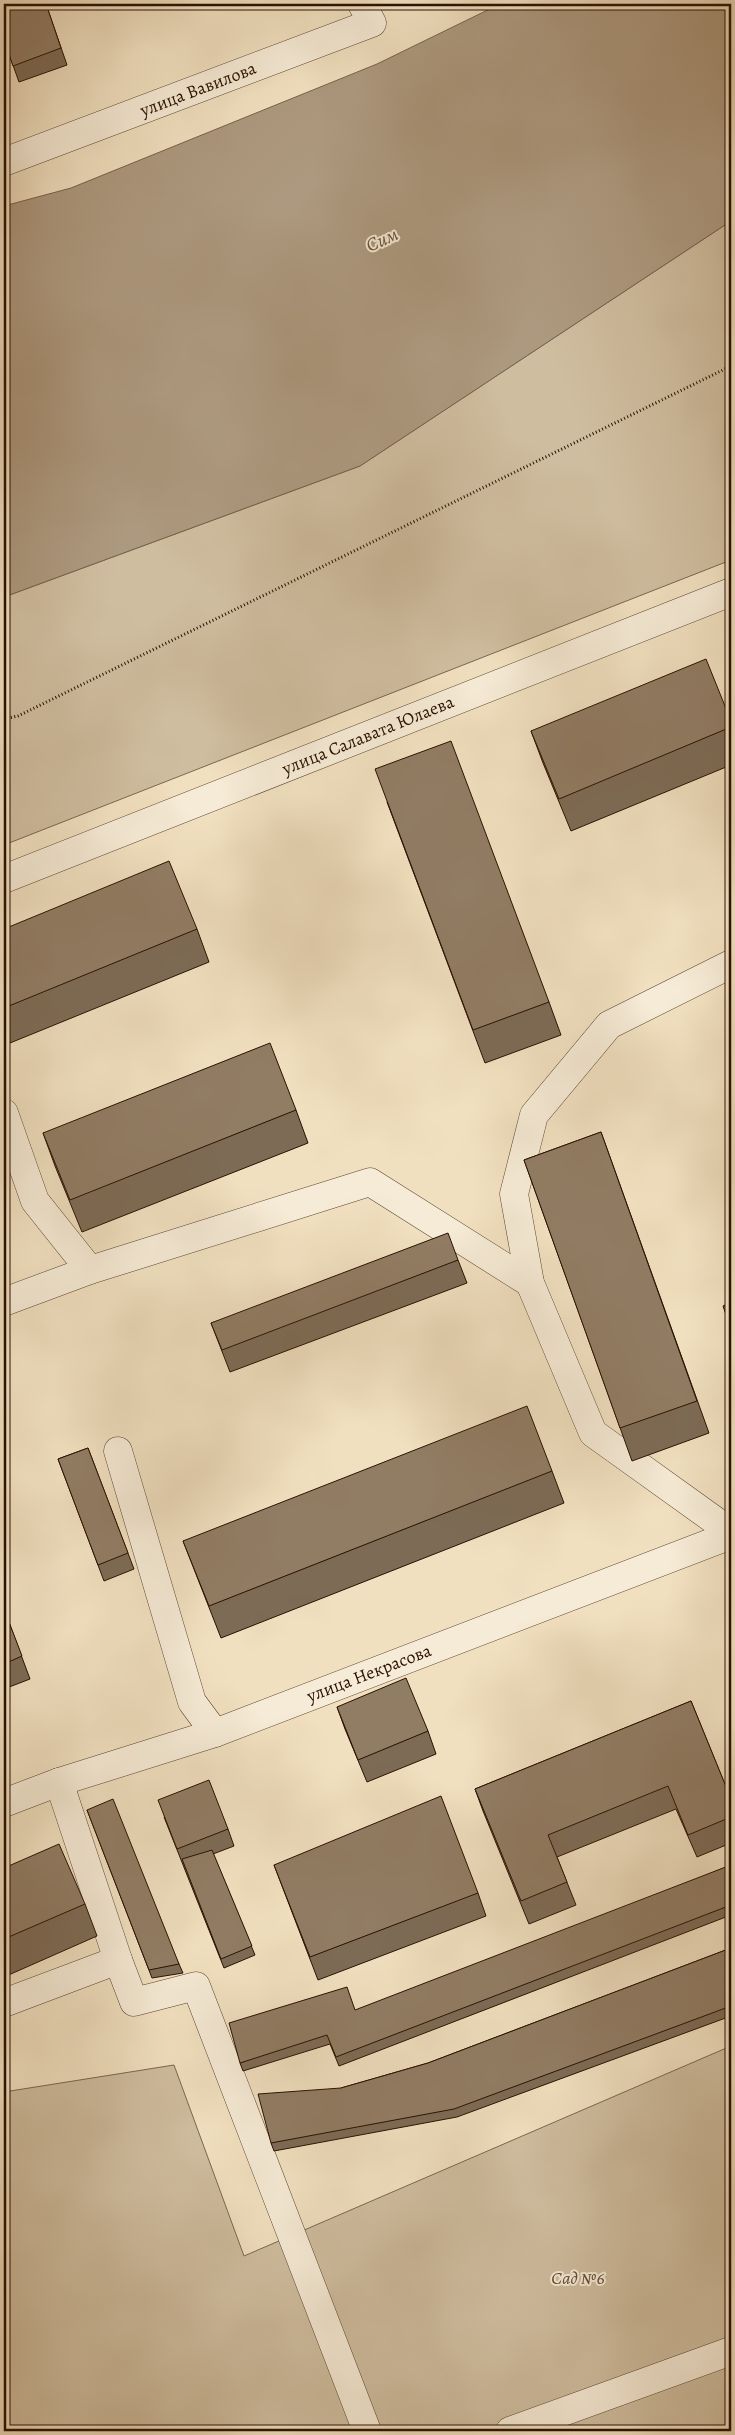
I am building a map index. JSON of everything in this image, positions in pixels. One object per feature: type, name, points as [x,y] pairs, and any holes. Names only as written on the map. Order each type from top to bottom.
[{"type":"street","name":"улица Вавилова","points":[[4,162],[372,24],[362,4]]},
{"type":"street","name":"улица Салавата Юлаева","points":[[4,879],[731,592]]},
{"type":"street","points":[[731,964],[609,1025],[534,1114],[514,1194],[530,1283],[593,1433],[731,1533]]},
{"type":"street","points":[[4,1113],[35,1201],[90,1270]]},
{"type":"street","points":[[4,1302],[90,1270],[370,1182],[530,1283]]},
{"type":"street","points":[[118,1451],[192,1702],[215,1733]]},
{"type":"street","name":"улица Некрасова","points":[[4,1803],[59,1782],[215,1733],[731,1533]]},
{"type":"street","points":[[59,1782],[118,1960],[134,2002],[196,1986],[367,2431]]},
{"type":"street","points":[[4,2003],[118,1960]]},
{"type":"street","points":[[510,2431],[731,2351]]},
{"type":"path","points":[[4,719],[18,716],[731,366]]},
{"type":"green space","points":[[731,221],[731,560],[4,845],[4,597],[360,466]]},
{"type":"green space","name":"Сад №6","points":[[731,2046],[731,2431],[4,2431],[4,2092],[174,2065],[244,2256]]},
{"type":"water","name":"Сим","points":[[500,4],[731,4],[731,221],[360,466],[4,597],[4,206],[71,188],[377,64]]},
{"type":"building","points":[[20,4],[46,4],[61,48],[13,66],[4,40],[4,10]]},
{"type":"building","points":[[706,659],[731,721],[731,727],[559,799],[531,731]]},
{"type":"building","points":[[451,741],[549,1002],[473,1030],[375,769]]},
{"type":"building","points":[[169,861],[197,929],[4,1008],[4,929]]},
{"type":"building","points":[[270,1043],[296,1110],[70,1200],[43,1133]]},
{"type":"building","points":[[601,1132],[697,1401],[620,1428],[524,1160]]},
{"type":"building","points":[[448,1233],[458,1260],[222,1350],[211,1323]]},
{"type":"building","points":[[731,1302],[731,1329],[723,1306]]},
{"type":"building","points":[[527,1406],[552,1471],[209,1606],[183,1541]]},
{"type":"building","points":[[88,1448],[128,1553],[98,1565],[58,1459]]},
{"type":"building","points":[[4,1609],[22,1656],[4,1664]]},
{"type":"building","points":[[406,1678],[428,1731],[358,1760],[337,1707]]},
{"type":"building","points":[[691,1701],[731,1799],[731,1817],[688,1835],[668,1786],[548,1835],[567,1882],[521,1901],[475,1789]]},
{"type":"building","points":[[209,1780],[228,1829],[177,1849],[158,1800]]},
{"type":"building","points":[[441,1796],[478,1893],[310,1957],[274,1865]]},
{"type":"building","points":[[113,1799],[179,1964],[149,1970],[87,1810]]},
{"type":"building","points":[[59,1844],[85,1904],[4,1939],[4,1868]]},
{"type":"building","points":[[212,1850],[252,1946],[221,1959],[182,1859]]},
{"type":"building","points":[[731,1865],[731,1905],[336,2057],[327,2035],[240,2063],[229,2023],[347,1987],[355,2010]]},
{"type":"building","points":[[731,1948],[731,2006],[454,2109],[271,2143],[258,2094],[341,2088],[428,2063]]}]
